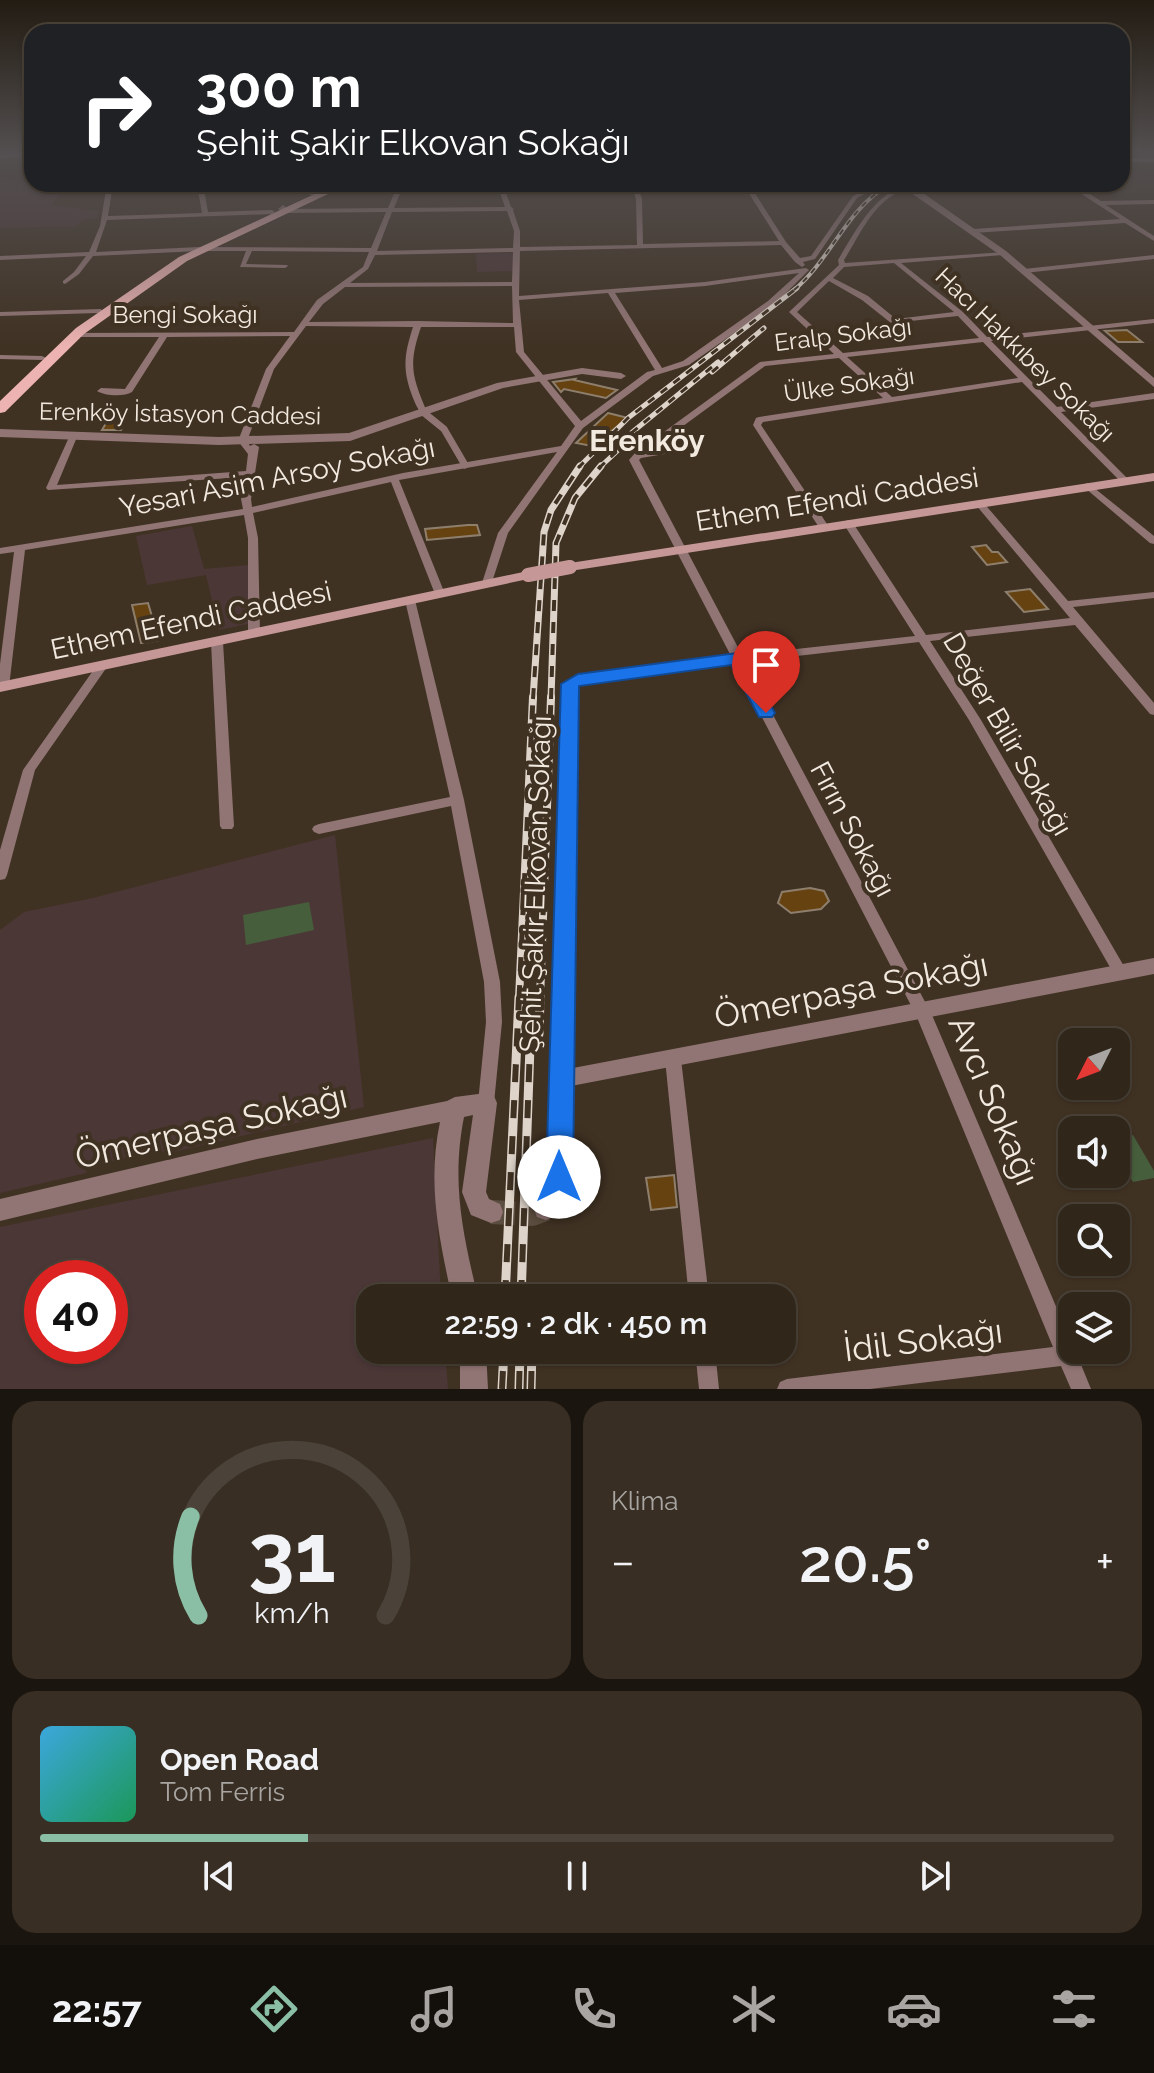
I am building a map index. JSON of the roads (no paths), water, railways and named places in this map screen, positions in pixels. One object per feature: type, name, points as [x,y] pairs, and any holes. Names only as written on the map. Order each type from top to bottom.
[{"type":"main road","points":[[0,399],[42,358],[98,311],[192,250],[263,218]]},
{"type":"main road","points":[[0,409],[76,335],[192,250]]},
{"type":"main road","name":"Ethem Efendi Caddesi","points":[[1,687],[570,567],[1154,477]]},
{"type":"street","points":[[65,282],[84,267],[92,254],[104,218],[109,218]]},
{"type":"street","points":[[254,634],[253,541],[248,511],[247,446],[266,376],[324,298],[365,269],[388,218]]},
{"type":"street","points":[[514,218],[517,227],[516,325],[521,354],[580,426]]},
{"type":"street","points":[[639,218],[640,246]]},
{"type":"street","points":[[767,218],[806,270]]},
{"type":"street","points":[[797,261],[813,258],[841,218]]},
{"type":"street","points":[[842,265],[841,260],[866,218]]},
{"type":"street","points":[[955,218],[1003,253],[1154,384]]},
{"type":"street","points":[[1120,218],[1154,239]]},
{"type":"street","points":[[973,231],[1125,221]]},
{"type":"street","points":[[0,258],[192,250],[517,251],[783,243]]},
{"type":"street","points":[[250,249],[242,266],[285,266]]},
{"type":"street","points":[[890,400],[793,311],[842,265],[1003,253]]},
{"type":"street","points":[[1024,271],[1154,257]]},
{"type":"street","name":"Hacı Hakkıbey Sokağı","points":[[895,261],[960,314],[1125,481]]},
{"type":"street","points":[[515,298],[611,292],[806,270]]},
{"type":"street","points":[[487,583],[503,533],[580,426],[647,376],[659,369],[686,363],[796,283],[806,270]]},
{"type":"street","points":[[828,278],[865,298],[894,321],[960,314]]},
{"type":"street","points":[[344,285],[516,284]]},
{"type":"street","points":[[611,292],[659,369]]},
{"type":"street","points":[[0,314],[98,311]]},
{"type":"street","name":"Eralp Sokağı","points":[[638,455],[757,367],[839,355],[1154,321]]},
{"type":"street","points":[[418,323],[406,359],[408,375],[423,412],[444,429],[465,465]]},
{"type":"street","points":[[302,324],[516,325]]},
{"type":"street","name":"Bengi Sokağı","points":[[76,335],[295,334]]},
{"type":"street","points":[[101,391],[128,392],[164,335]]},
{"type":"street","points":[[0,357],[42,358]]},
{"type":"street","name":"Erenköy İstasyon Caddesi","points":[[0,433],[247,446],[261,441],[360,435],[492,387],[539,378],[586,371],[621,376],[634,385]]},
{"type":"street","points":[[621,376],[647,376]]},
{"type":"street","name":"Ülke Sokağı","points":[[824,527],[757,422],[791,413],[1025,379]]},
{"type":"street","points":[[1056,410],[1154,396]]},
{"type":"street","points":[[73,437],[51,488],[248,474]]},
{"type":"street","points":[[638,455],[697,446]]},
{"type":"street","name":"Yesari Asim Arsoy Sokağı","points":[[0,551],[248,511],[394,478],[563,448]]},
{"type":"street","name":"Fırın Sokağı","points":[[638,455],[635,463],[679,549],[923,1012]]},
{"type":"street","points":[[394,478],[440,594]]},
{"type":"street","points":[[1088,486],[1154,541]]},
{"type":"street","points":[[979,503],[1154,711]]},
{"type":"street","name":"Değer Bilir Sokağı","points":[[848,523],[925,639],[1120,972]]},
{"type":"street","points":[[1,687],[20,548]]},
{"type":"street","points":[[1064,605],[1154,595]]},
{"type":"street","points":[[410,600],[457,800],[494,999],[486,1103],[474,1192],[478,1206],[491,1212]]},
{"type":"street","name":"Şehit Şakir Elkovan Sokağı","points":[[546,1209],[554,1201],[559,1183],[567,935],[570,684],[578,679],[737,659],[1077,621]]},
{"type":"street","points":[[217,642],[227,826]]},
{"type":"street","points":[[0,875],[29,770],[101,667]]},
{"type":"street","points":[[319,829],[457,800]]},
{"type":"street","name":"Ömerpaşa Sokağı","points":[[560,1079],[1154,966]]},
{"type":"street","name":"Avcı Sokağı","points":[[923,1012],[1058,1334]]},
{"type":"street","points":[[673,1059],[697,1284]]},
{"type":"street","name":"Ömerpaşa Sokağı","points":[[0,1210],[239,1153],[486,1103]]},
{"type":"street","points":[[455,1107],[446,1148],[443,1199],[462,1284]]},
{"type":"street","name":"İdil Sokağı","points":[[787,1389],[1058,1356]]},
{"type":"street","points":[[473,1364],[474,1389]]},
{"type":"street","points":[[706,1364],[709,1389]]},
{"type":"street","name":"Avcı Sokağı","points":[[1071,1364],[1081,1389]]},
{"type":"tunnel","points":[[491,1212],[532,1214],[546,1209]]},
{"type":"railway","points":[[794,290],[819,263],[852,218]]},
{"type":"railway","points":[[580,466],[628,418],[797,288]]},
{"type":"railway","points":[[712,372],[764,328]]},
{"type":"railway","points":[[619,443],[718,362]]},
{"type":"railway","points":[[601,467],[629,440]]},
{"type":"railway","points":[[533,699],[544,532],[551,510],[580,466]]},
{"type":"railway","points":[[551,699],[556,543],[575,498],[601,467]]},
{"type":"railway","points":[[519,999],[533,697]]},
{"type":"railway","points":[[540,999],[551,697]]},
{"type":"railway","points":[[506,1284],[519,997]]},
{"type":"railway","points":[[539,1034],[540,997]]},
{"type":"railway","points":[[522,1284],[531,1018]]},
{"type":"railway","points":[[502,1389],[503,1364]]},
{"type":"railway","points":[[519,1389],[520,1364]]},
{"type":"railway","points":[[531,1389],[532,1364]]},
{"type":"district","name":"Erenköy","points":[[647,441]]}]
